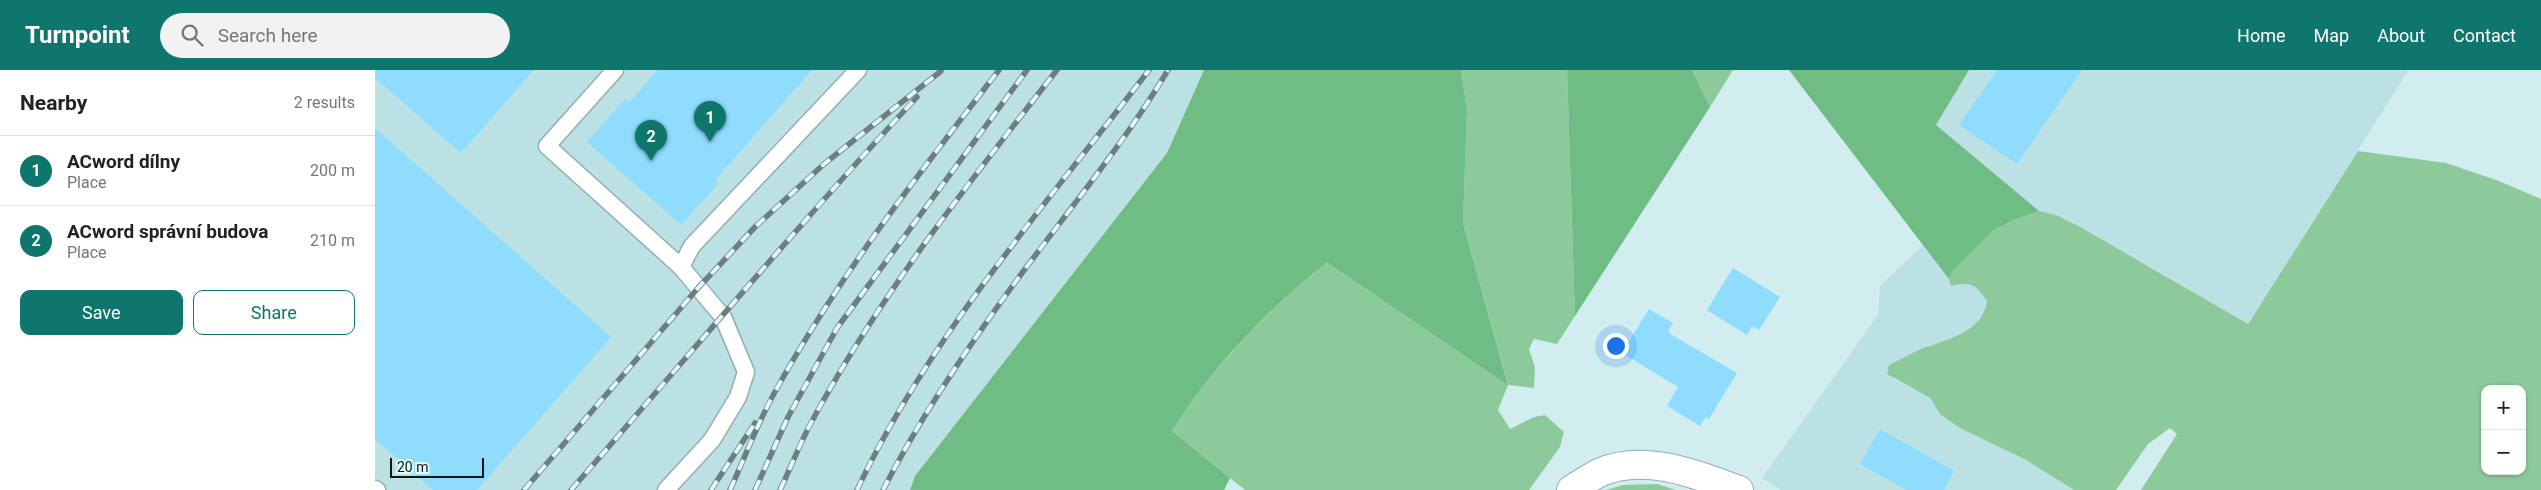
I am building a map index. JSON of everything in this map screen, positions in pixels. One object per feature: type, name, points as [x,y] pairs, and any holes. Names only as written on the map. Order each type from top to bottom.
[{"type":"street","points":[[1571,490],[1602,472],[1634,465],[1674,469],[1739,490]]},
{"type":"lane","points":[[615,70],[547,146],[681,267],[723,317],[746,372],[738,397],[712,440],[666,490]]},
{"type":"lane","points":[[681,267],[692,246],[857,70]]},
{"type":"shaded area","points":[[375,70],[1204,70],[1167,153],[915,476],[910,490],[375,490]]},
{"type":"shaded area","points":[[1969,70],[2408,71],[2247,325],[2152,268],[2056,215],[2039,211],[1936,125]]},
{"type":"shaded area","points":[[1923,245],[1949,279],[1951,286],[1971,283],[1979,287],[1988,301],[1986,310],[1974,325],[1894,379],[1930,398],[1940,414],[2026,460],[2074,490],[1781,490],[1762,478],[1878,315],[1880,286]]},
{"type":"green space","points":[[1204,70],[1461,70],[1467,110],[1463,223],[1508,385],[1327,262],[1284,299],[1242,340],[1205,384],[1172,431],[1230,478],[1224,490],[910,490],[915,476],[1167,153]]},
{"type":"green space","points":[[1461,70],[1567,70],[1575,316],[1557,344],[1534,339],[1529,349],[1535,367],[1534,388],[1508,385],[1498,410],[1510,429],[1534,417],[1545,415],[1564,432],[1560,447],[1529,490],[1245,490],[1172,431],[1205,384],[1242,340],[1327,261],[1508,384],[1463,223],[1467,110]]},
{"type":"green space","points":[[1567,70],[1692,70],[1710,107],[1575,316]]},
{"type":"green space","points":[[1692,70],[1733,70],[1710,107]]},
{"type":"green space","points":[[1789,70],[1969,70],[1936,125],[2039,211],[1994,230],[1952,272],[1949,279]]},
{"type":"green space","points":[[2358,151],[2446,163],[2499,181],[2541,199],[2541,490],[2141,490],[2177,434],[2170,428],[2148,444],[2116,490],[2074,490],[2026,460],[1960,428],[1940,414],[1930,398],[1887,374],[1889,365],[1921,349],[1962,333],[1979,320],[1984,312],[1987,301],[1980,291],[1968,284],[1951,286],[1949,279],[1952,272],[1994,230],[2039,211],[2056,215],[2082,228],[2248,324]]},
{"type":"green space","points":[[1657,484],[1676,490],[1606,490],[1623,485]]},
{"type":"building","points":[[375,70],[534,70],[461,153],[375,78]]},
{"type":"building","points":[[658,70],[812,70],[715,180],[718,184],[681,225],[587,142],[625,99],[629,103]]},
{"type":"building","points":[[1997,70],[2082,70],[2017,164],[1959,125]]},
{"type":"building","points":[[375,128],[611,337],[477,490],[433,490],[375,439]]},
{"type":"building","points":[[1733,268],[1780,297],[1759,330],[1752,326],[1747,335],[1707,310]]},
{"type":"building","points":[[1649,309],[1673,323],[1668,331],[1672,335],[1737,373],[1709,419],[1706,417],[1700,426],[1667,406],[1678,387],[1622,353]]},
{"type":"building","points":[[1880,429],[1954,471],[1944,490],[1906,490],[1860,464]]},
{"type":"railway","points":[[730,490],[769,402],[826,306],[910,186],[999,70]]},
{"type":"railway","points":[[755,490],[788,417],[837,328],[1027,70]]},
{"type":"railway","points":[[780,490],[803,438],[838,374],[896,284],[991,154],[1057,70]]},
{"type":"railway","points":[[857,490],[886,433],[954,325],[992,272],[1149,70]]},
{"type":"railway","points":[[883,490],[931,406],[984,325],[1116,148],[1168,70]]},
{"type":"railway","points":[[524,490],[698,288],[755,227],[824,164],[941,71]]},
{"type":"railway","points":[[571,490],[786,243],[917,97]]},
{"type":"railway","points":[[711,490],[755,423]]},
{"type":"place","name":"ACword dílny","points":[[710,142]]},
{"type":"place","name":"ACword správní budova","points":[[651,161]]}]
